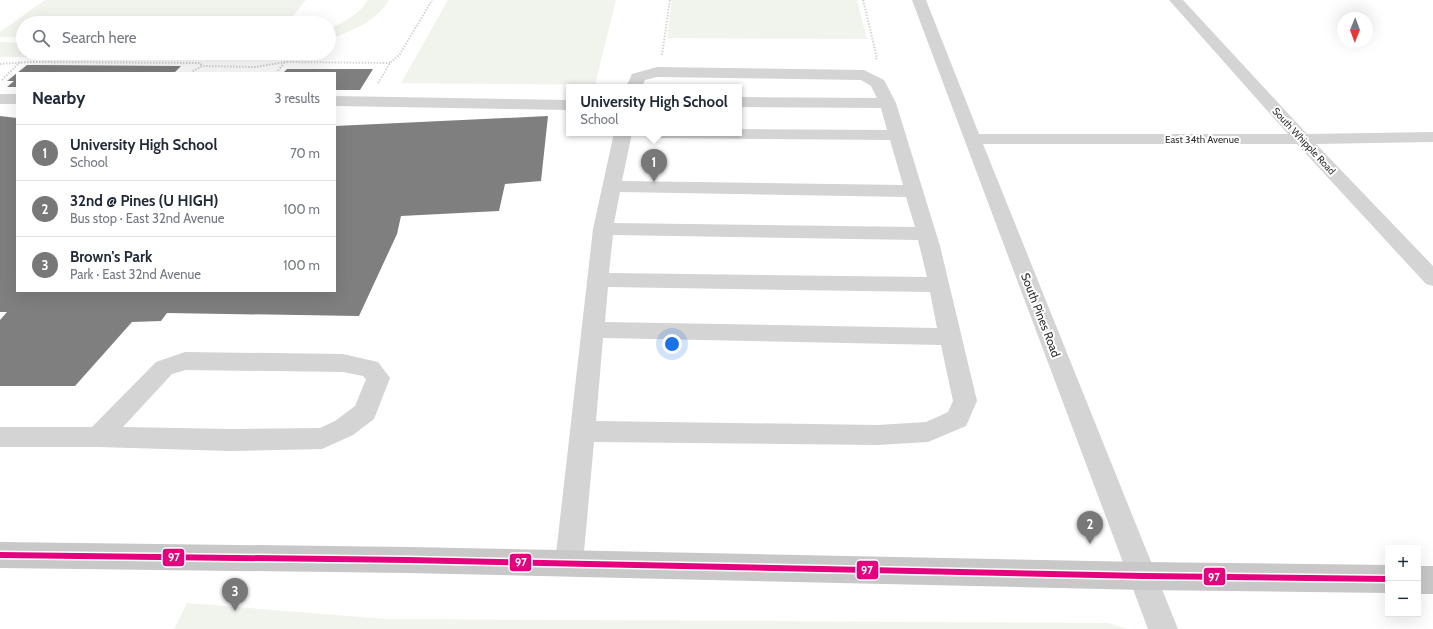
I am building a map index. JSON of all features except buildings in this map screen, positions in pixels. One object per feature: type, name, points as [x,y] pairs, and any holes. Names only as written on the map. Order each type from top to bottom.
[{"type":"main road","points":[[0,555],[357,559],[1143,576],[1385,579]]},
{"type":"main road","points":[[1421,580],[1433,580]]},
{"type":"street","name":"South Pines Road","points":[[919,0],[1163,629]]},
{"type":"street","name":"South Whipple Road","points":[[1176,0],[1302,139],[1433,279]]},
{"type":"street","points":[[582,431],[877,435],[928,432],[957,419],[965,401],[939,284],[926,234],[888,103],[878,83],[864,75],[657,72],[638,77],[635,84]]},
{"type":"street","points":[[0,99],[16,99]]},
{"type":"street","points":[[336,101],[566,105]]},
{"type":"street","points":[[742,102],[888,103]]},
{"type":"street","points":[[742,133],[897,134]]},
{"type":"street","points":[[569,563],[603,229],[622,136]]},
{"type":"street","name":"East 34th Avenue","points":[[972,139],[1302,139],[1433,137]]},
{"type":"street","points":[[612,186],[914,191]]},
{"type":"street","points":[[603,229],[926,234]]},
{"type":"street","points":[[598,280],[939,284]]},
{"type":"street","points":[[593,330],[950,337]]},
{"type":"street","points":[[0,437],[98,437],[230,440],[322,438],[344,428],[365,412],[378,378],[370,368],[343,363],[185,361],[164,368],[98,437]]},
{"type":"path","points":[[366,102],[390,63],[400,54],[432,0]]},
{"type":"path","points":[[657,72],[666,34],[670,0]]},
{"type":"path","points":[[863,0],[877,58],[864,75]]},
{"type":"path","points":[[0,82],[21,61]]},
{"type":"path","points":[[0,64],[30,62],[200,63],[202,66]]},
{"type":"path","points":[[192,72],[202,66],[255,66],[285,62],[390,63]]},
{"type":"path","points":[[277,72],[285,62]]},
{"type":"shaded area","points":[[45,0],[306,0],[293,16],[22,16]]},
{"type":"shaded area","points":[[368,0],[389,0],[384,8],[363,25],[336,37],[336,26],[351,17],[365,5]]},
{"type":"shaded area","points":[[448,0],[616,0],[595,84],[401,83]]},
{"type":"shaded area","points":[[672,0],[857,0],[867,39],[667,38]]},
{"type":"shaded area","points":[[16,21],[16,37],[0,37],[0,32]]},
{"type":"shaded area","points":[[0,42],[16,43],[16,57],[0,57]]},
{"type":"shaded area","points":[[187,603],[386,619],[1109,623],[1126,629],[174,629]]},
{"type":"transit line","name":"97","points":[[0,555],[408,560],[1143,576],[1385,579]]},
{"type":"place","name":"University High School","points":[[654,182]]},
{"type":"place","name":"32nd @ Pines (U HIGH)","points":[[1090,544]]},
{"type":"place","name":"Brown's Park","points":[[235,611]]}]
